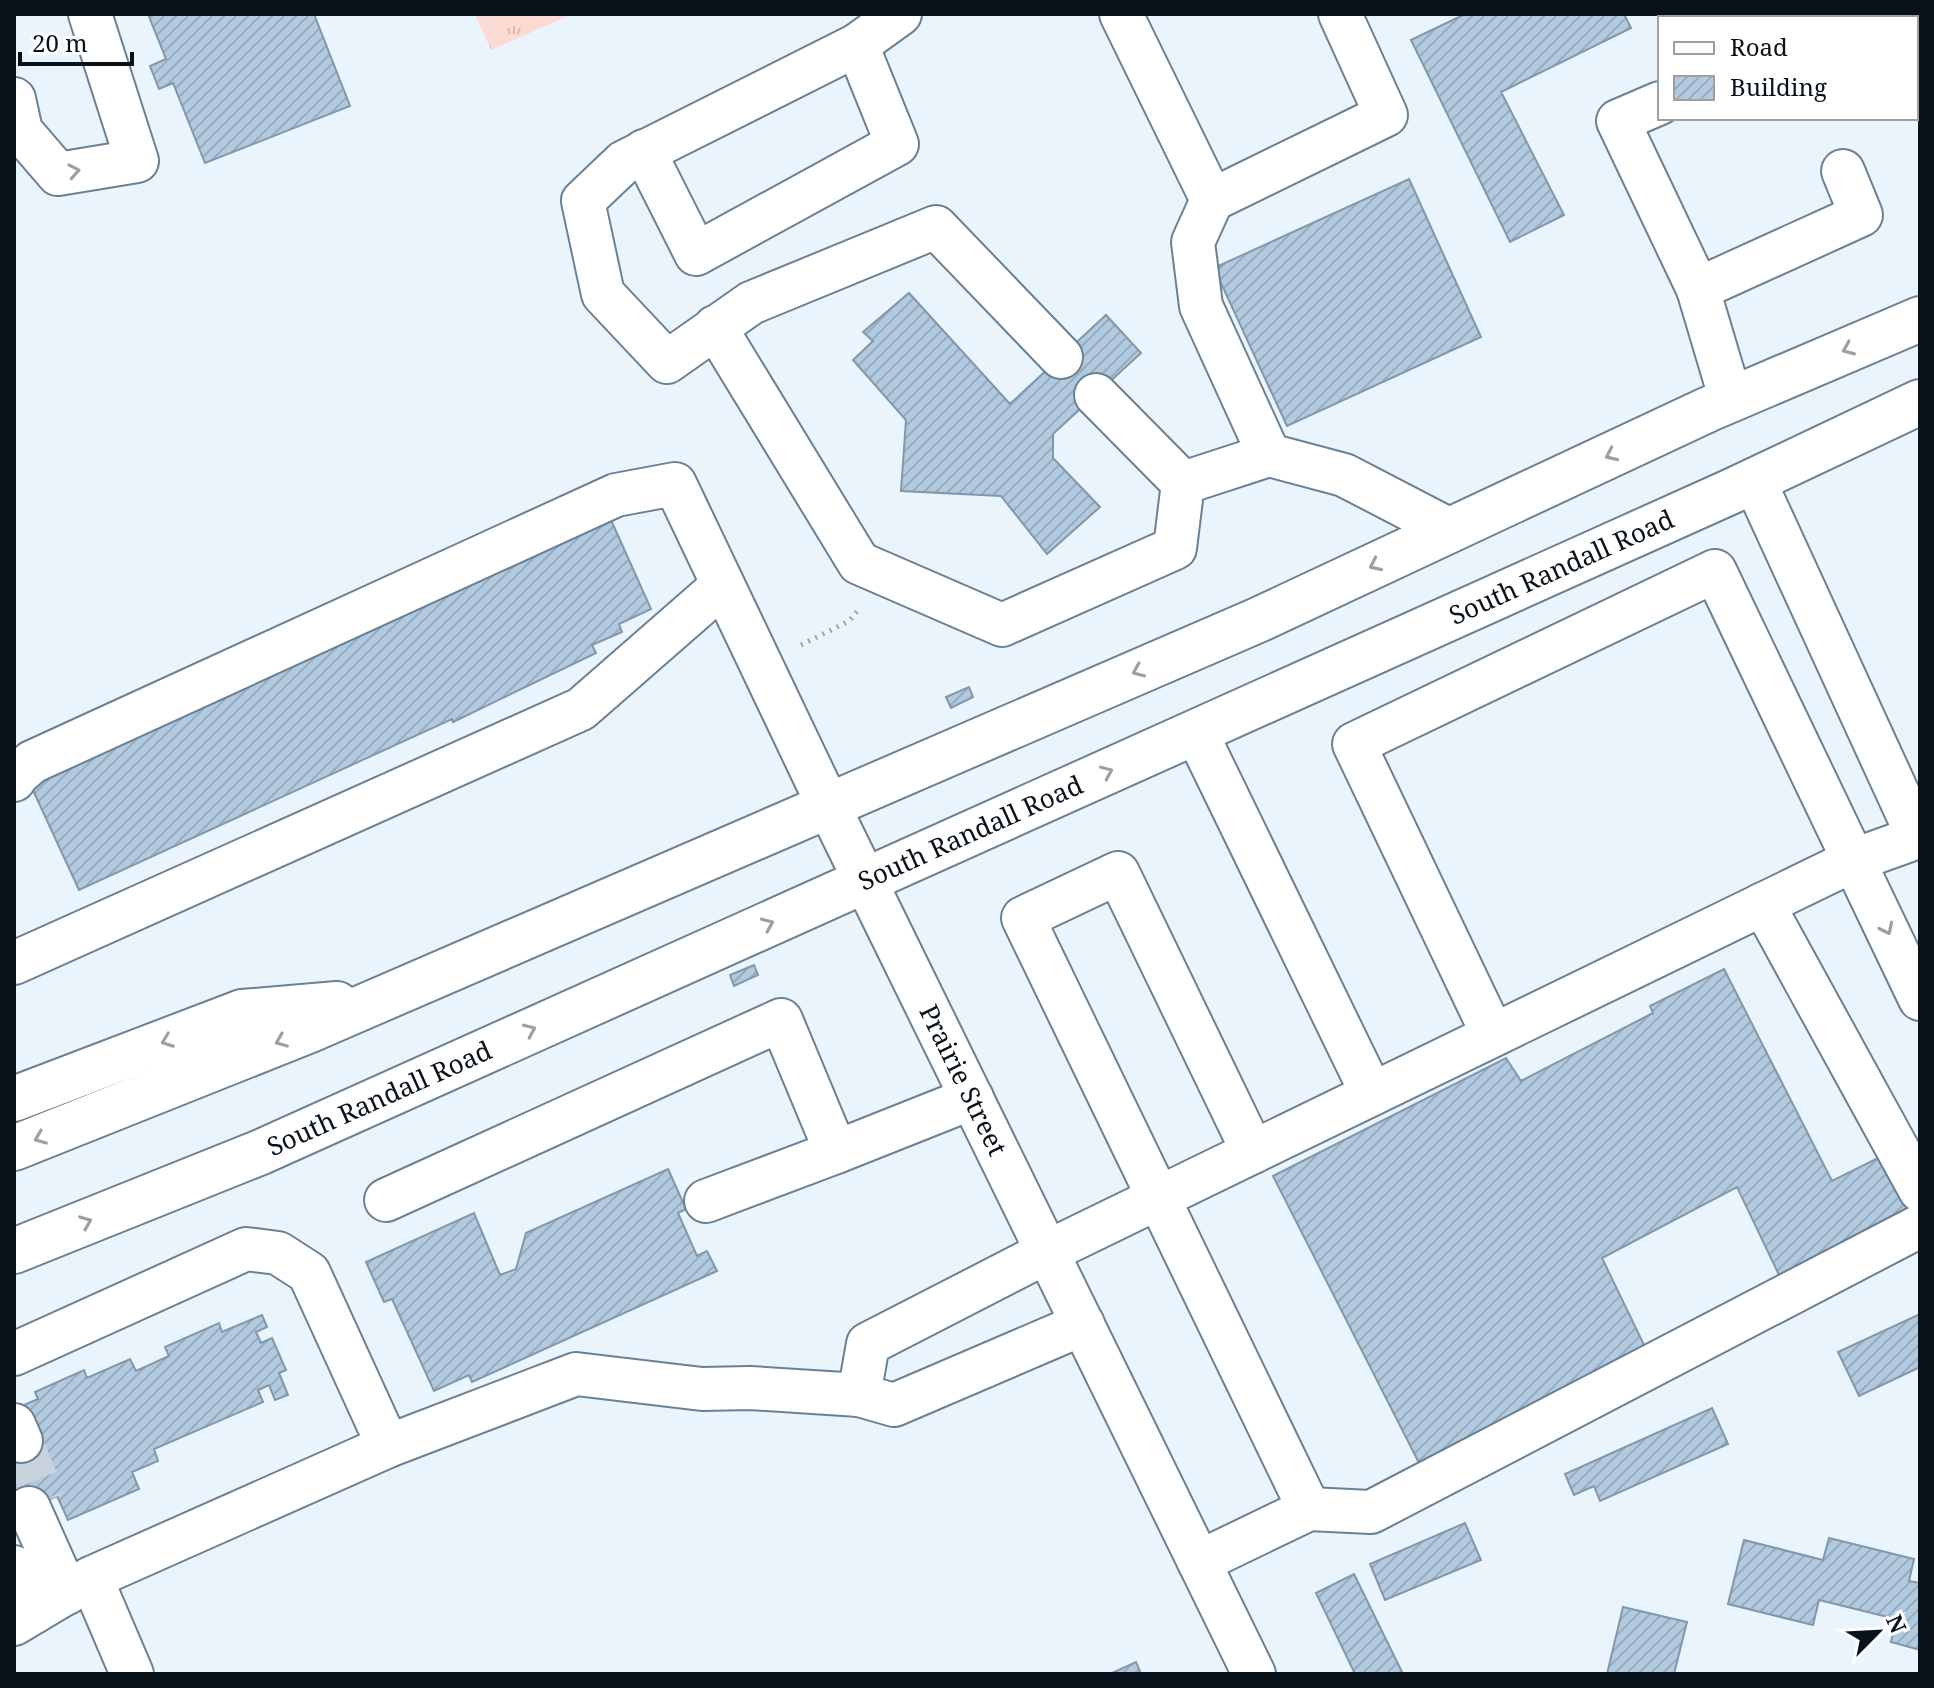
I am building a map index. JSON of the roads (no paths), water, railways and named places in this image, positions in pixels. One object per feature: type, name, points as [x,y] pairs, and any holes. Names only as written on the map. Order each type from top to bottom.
[{"type":"main road","points":[[14,1148],[379,1000],[1258,620],[1731,400],[1920,319]]},
{"type":"main road","name":"South Randall Road","points":[[14,1251],[261,1152],[1754,480],[1920,402]]},
{"type":"main road","points":[[14,1099],[242,1012],[379,1000]]},
{"type":"street","points":[[14,99],[21,131],[58,174],[137,161],[90,14]]},
{"type":"street","points":[[900,14],[857,45],[624,162],[583,201],[603,294],[667,362],[751,303],[936,227],[1061,357]]},
{"type":"street","points":[[1121,14],[1212,200]]},
{"type":"street","points":[[1269,455],[1201,306],[1193,242],[1212,200],[1386,115],[1340,14]]},
{"type":"street","points":[[644,151],[696,254],[897,144],[857,45]]},
{"type":"street","points":[[1658,104],[1618,121],[1698,289],[1731,400]]},
{"type":"street","points":[[1698,289],[1861,215],[1843,171]]},
{"type":"street","points":[[715,327],[859,563],[1002,625],[1175,548],[1183,483]]},
{"type":"street","points":[[1096,395],[1183,483]]},
{"type":"street","points":[[1183,483],[1269,455],[1344,475],[1450,530]]},
{"type":"street","points":[[859,1395],[868,1344],[1047,1252],[1854,860],[1919,837],[1754,480]]},
{"type":"street","name":"Prairie Street","points":[[14,780],[32,762],[616,495],[675,484],[828,805],[1254,1674]]},
{"type":"street","points":[[1493,1035],[1354,744],[1715,571],[1920,999]]},
{"type":"street","points":[[14,963],[581,709],[723,585]]},
{"type":"street","points":[[1196,732],[1372,1094]]},
{"type":"street","points":[[1253,1152],[1118,873],[1023,918],[1309,1509]]},
{"type":"street","points":[[1763,904],[1920,1190]]},
{"type":"street","points":[[386,1200],[781,1020],[836,1152]]},
{"type":"street","points":[[706,1201],[972,1098]]},
{"type":"street","points":[[1199,1562],[1309,1509],[1371,1512],[1920,1226]]},
{"type":"street","points":[[14,1354],[246,1249],[278,1253],[309,1273],[388,1446]]},
{"type":"street","points":[[47,1603],[388,1446],[576,1374],[702,1389],[750,1388],[859,1395],[894,1405],[1083,1324]]},
{"type":"street","points":[[30,1509],[47,1603]]},
{"type":"street","points":[[14,1567],[47,1603],[132,1674]]},
{"type":"tunnel","points":[[21,1441],[46,1501]]}]
